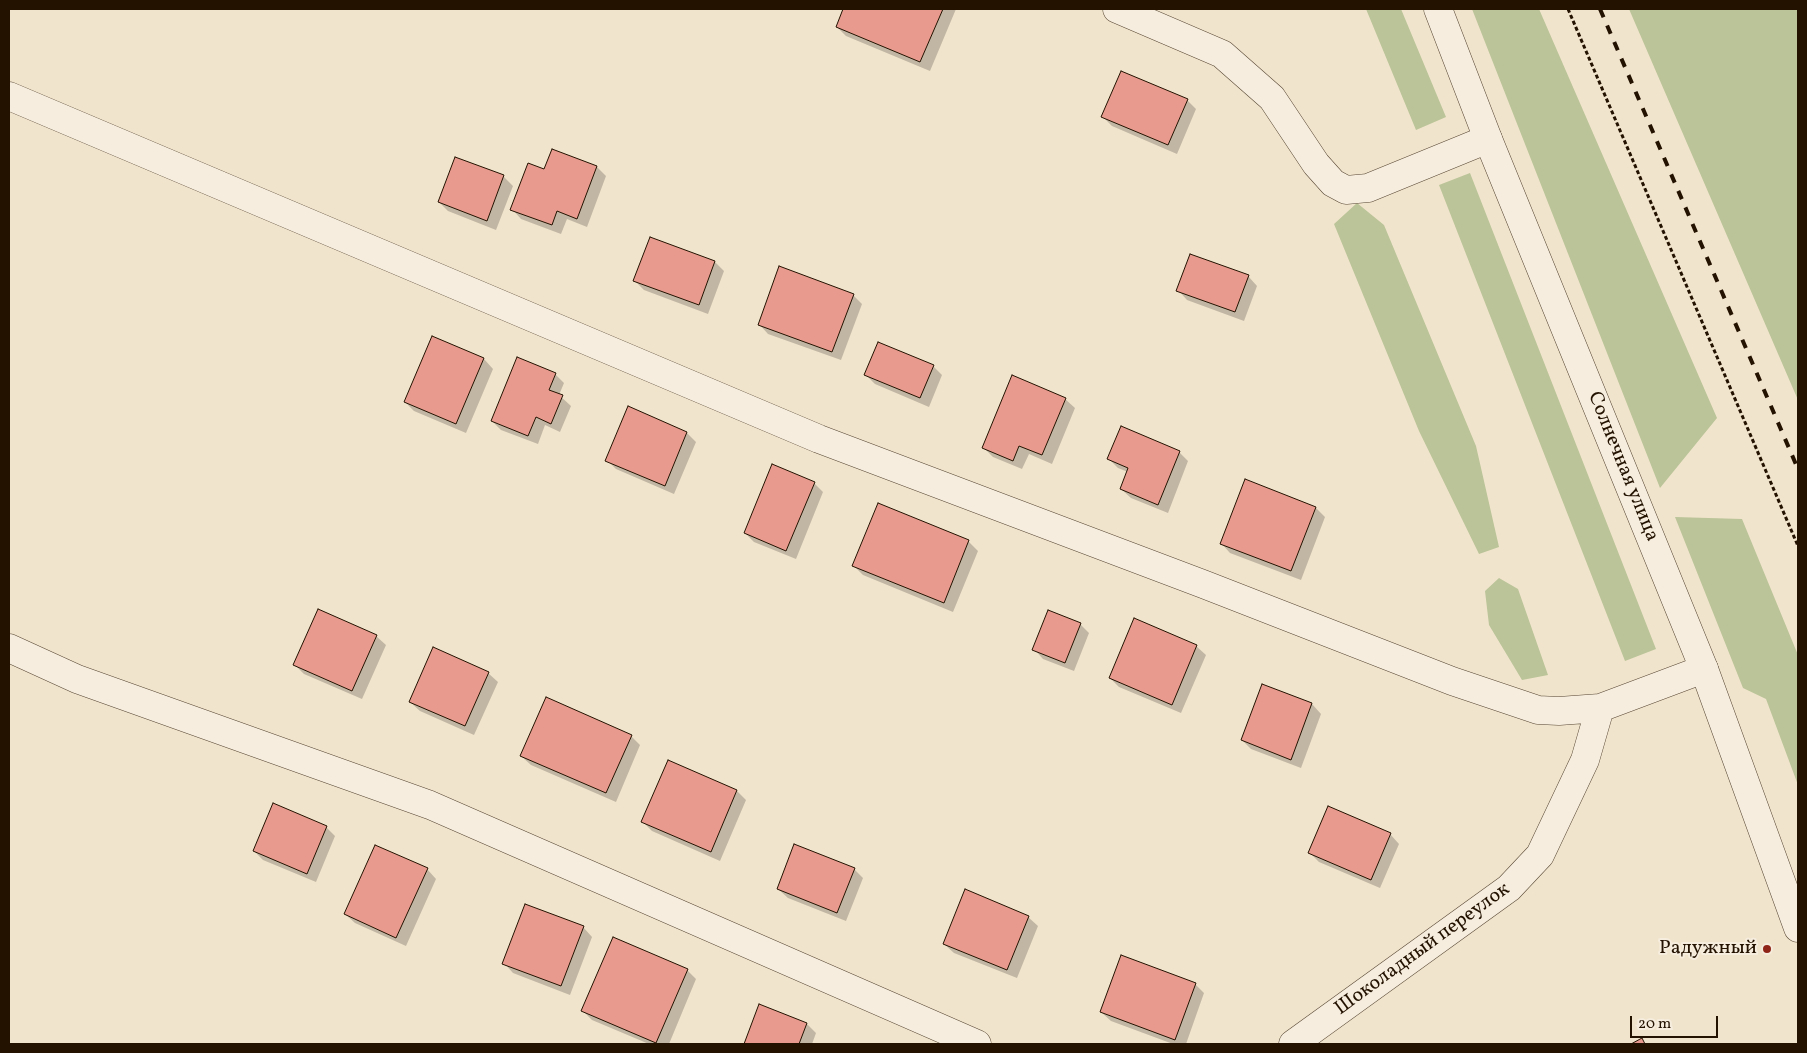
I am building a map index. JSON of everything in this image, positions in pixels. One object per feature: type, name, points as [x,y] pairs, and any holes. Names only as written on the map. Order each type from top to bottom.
[{"type":"street","points":[[1117,9],[1222,54],[1272,98],[1316,164],[1333,183],[1346,190],[1368,188],[1488,139]]},
{"type":"street","name":"Солнечная улица","points":[[1438,9],[1488,139],[1704,669],[1798,928]]},
{"type":"street","points":[[9,96],[819,439],[1203,584],[1452,681],[1538,710],[1600,708],[1704,669]]},
{"type":"street","points":[[9,648],[77,679],[430,805],[977,1044]]},
{"type":"street","name":"Шоколадный переулок","points":[[1293,1044],[1509,888],[1540,854],[1585,760],[1600,708]]},
{"type":"path","points":[[1568,9],[1798,546]]},
{"type":"green space","points":[[1366,9],[1401,9],[1446,117],[1416,130]]},
{"type":"green space","points":[[1472,9],[1539,9],[1717,418],[1660,488]]},
{"type":"green space","points":[[1629,9],[1798,9],[1798,400]]},
{"type":"green space","points":[[1470,173],[1656,649],[1625,661],[1439,185]]},
{"type":"green space","points":[[1357,203],[1384,225],[1476,446],[1499,547],[1479,554],[1419,431],[1334,224]]},
{"type":"green space","points":[[1675,517],[1742,519],[1798,655],[1798,785],[1766,699],[1743,688]]},
{"type":"green space","points":[[1499,578],[1518,589],[1548,675],[1522,680],[1489,625],[1485,591]]},
{"type":"building","points":[[843,9],[943,9],[920,62],[836,27]]},
{"type":"building","points":[[1121,71],[1188,99],[1168,145],[1101,117]]},
{"type":"building","points":[[552,149],[597,166],[577,219],[557,211],[552,225],[510,210],[528,163],[544,169]]},
{"type":"building","points":[[455,157],[504,175],[487,221],[438,202]]},
{"type":"building","points":[[650,237],[715,261],[699,305],[633,281]]},
{"type":"building","points":[[1190,254],[1249,275],[1235,312],[1176,291]]},
{"type":"building","points":[[779,266],[854,294],[832,352],[758,325]]},
{"type":"building","points":[[432,336],[484,358],[456,424],[404,402]]},
{"type":"building","points":[[878,342],[934,365],[920,398],[864,375]]},
{"type":"building","points":[[517,357],[556,373],[549,390],[563,395],[551,424],[536,417],[528,436],[491,421]]},
{"type":"building","points":[[1012,375],[1066,398],[1042,455],[1019,446],[1013,461],[982,448]]},
{"type":"building","points":[[628,406],[687,432],[665,486],[605,461]]},
{"type":"building","points":[[1121,426],[1180,451],[1158,505],[1120,489],[1128,468],[1107,459]]},
{"type":"building","points":[[772,464],[815,482],[786,551],[744,533]]},
{"type":"building","points":[[1245,479],[1316,507],[1291,571],[1220,544]]},
{"type":"building","points":[[878,503],[969,540],[944,603],[852,566]]},
{"type":"building","points":[[318,609],[377,635],[352,691],[293,665]]},
{"type":"building","points":[[1048,610],[1081,623],[1065,663],[1032,650]]},
{"type":"building","points":[[1134,618],[1197,645],[1172,705],[1109,678]]},
{"type":"building","points":[[433,647],[489,672],[465,726],[409,702]]},
{"type":"building","points":[[1262,684],[1312,703],[1291,760],[1241,740]]},
{"type":"building","points":[[546,697],[632,735],[606,793],[520,756]]},
{"type":"building","points":[[668,760],[737,790],[711,852],[641,822]]},
{"type":"building","points":[[273,803],[327,826],[307,874],[253,851]]},
{"type":"building","points":[[1328,806],[1391,833],[1371,880],[1308,853]]},
{"type":"building","points":[[794,844],[855,868],[837,913],[777,889]]},
{"type":"building","points":[[375,845],[428,868],[396,938],[344,914]]},
{"type":"building","points":[[965,889],[1029,916],[1007,970],[943,944]]},
{"type":"building","points":[[525,904],[584,926],[561,986],[502,964]]},
{"type":"building","points":[[613,937],[688,969],[656,1043],[581,1011]]},
{"type":"building","points":[[1121,955],[1196,983],[1175,1040],[1100,1012]]},
{"type":"building","points":[[759,1004],[807,1023],[799,1044],[744,1044]]},
{"type":"building","points":[[1642,1038],[1645,1044],[1631,1044]]},
{"type":"railway","points":[[1600,9],[1798,469]]},
{"type":"place","name":"Радужный","points":[[1767,949]]}]
